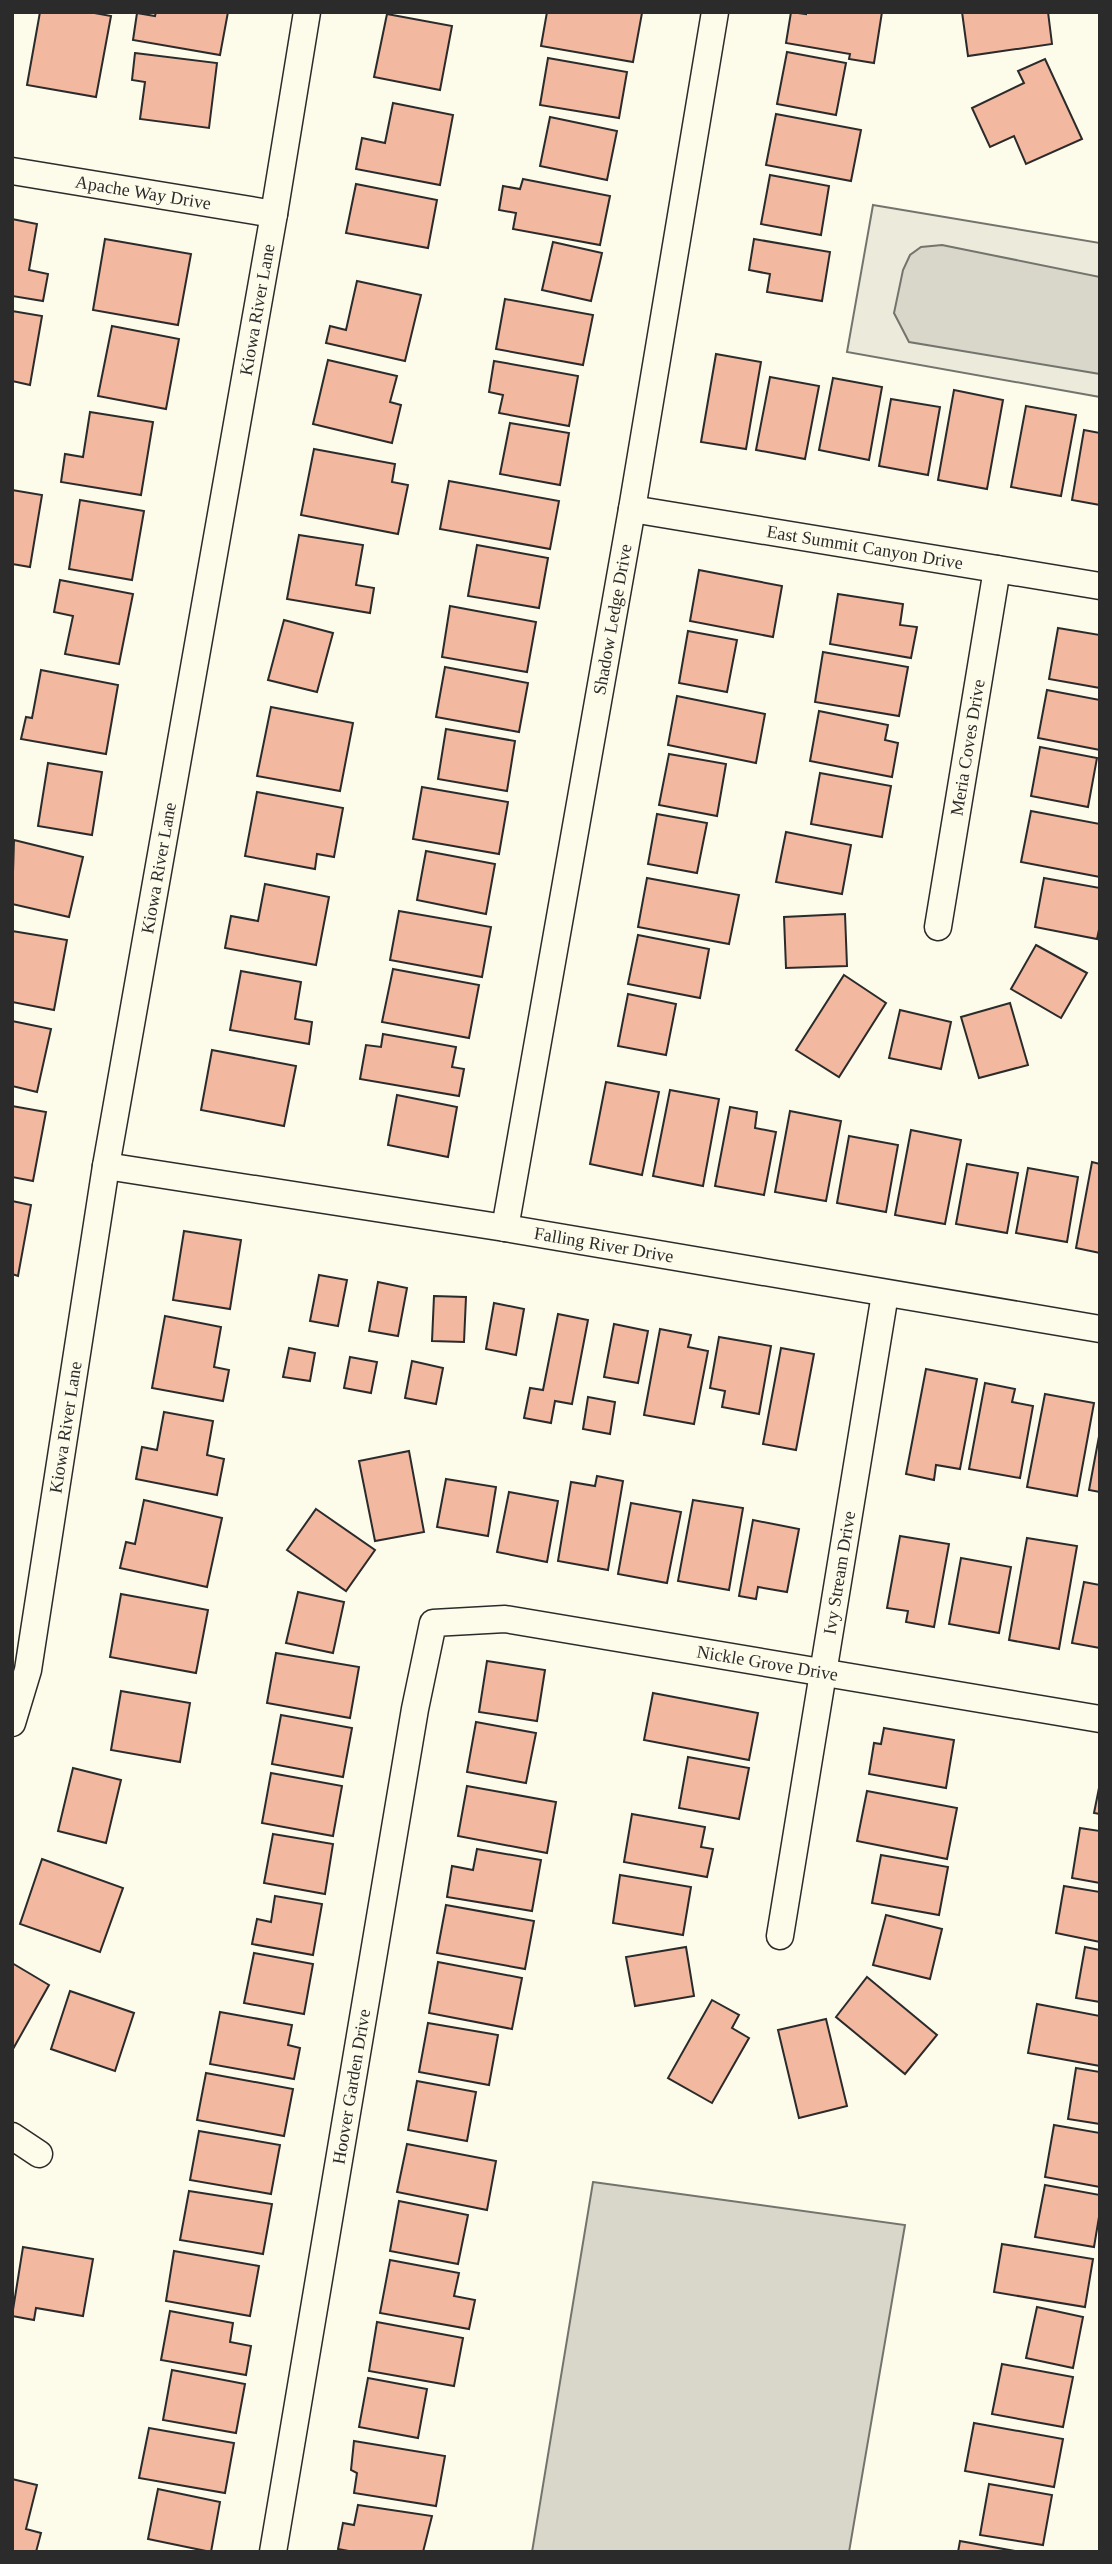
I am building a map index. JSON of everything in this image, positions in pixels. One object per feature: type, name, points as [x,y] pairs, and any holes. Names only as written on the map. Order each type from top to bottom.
[{"type":"street","name":"Kiowa River Lane","points":[[12,1723],[28,1670],[106,1166],[274,214],[307,12]]},
{"type":"street","name":"Shadow Ledge Drive","points":[[505,1228],[632,509],[715,12]]},
{"type":"street","name":"Apache Way Drive","points":[[12,171],[274,214]]},
{"type":"street","name":"East Summit Canyon Drive","points":[[632,509],[1100,586]]},
{"type":"street","name":"Meria Coves Drive","points":[[938,928],[997,569]]},
{"type":"street","name":"Falling River Drive","points":[[106,1166],[505,1228],[1100,1329]]},
{"type":"street","name":"Ivy Stream Drive","points":[[780,1936],[885,1294]]},
{"type":"street","name":"Nickle Grove Drive","points":[[433,1623],[505,1619],[1100,1719]]},
{"type":"street","name":"Hoover Garden Drive","points":[[274,2552],[415,1709],[433,1623]]},
{"type":"street","points":[[12,2136],[40,2154]]},
{"type":"shaded area","points":[[873,205],[1100,243],[1100,397],[847,352]]},
{"type":"shaded area","points":[[942,245],[1100,277],[1100,374],[909,342],[894,313],[903,270],[910,255],[921,247]]},
{"type":"shaded area","points":[[593,2182],[905,2225],[849,2552],[532,2552]]},
{"type":"building","points":[[40,12],[89,12],[111,16],[96,97],[27,85]]},
{"type":"building","points":[[156,12],[228,12],[220,55],[133,40],[137,13],[155,16]]},
{"type":"building","points":[[547,12],[642,13],[633,62],[541,46]]},
{"type":"building","points":[[791,12],[882,12],[874,63],[849,59],[850,54],[786,43]]},
{"type":"building","points":[[962,12],[1048,12],[1052,44],[968,56]]},
{"type":"building","points":[[387,14],[452,26],[440,90],[374,77]]},
{"type":"building","points":[[787,52],[846,63],[836,115],[777,104]]},
{"type":"building","points":[[135,53],[217,63],[209,128],[140,119],[145,82],[132,80]]},
{"type":"building","points":[[548,58],[627,72],[619,118],[540,105]]},
{"type":"building","points":[[1045,59],[1082,139],[1026,164],[1014,136],[990,147],[972,108],[1024,83],[1018,71]]},
{"type":"building","points":[[393,103],[453,115],[440,185],[356,169],[362,138],[385,143]]},
{"type":"building","points":[[776,114],[861,130],[851,181],[766,165]]},
{"type":"building","points":[[550,117],[617,131],[607,180],[540,166]]},
{"type":"building","points":[[770,175],[829,186],[821,235],[761,224]]},
{"type":"building","points":[[523,179],[610,196],[600,245],[513,229],[516,213],[499,210],[503,186],[520,189]]},
{"type":"building","points":[[356,184],[437,200],[428,248],[346,233]]},
{"type":"building","points":[[12,219],[37,224],[29,270],[48,274],[43,301],[12,296]]},
{"type":"building","points":[[105,239],[191,254],[178,325],[93,310]]},
{"type":"building","points":[[754,239],[830,252],[822,301],[767,292],[770,274],[749,270]]},
{"type":"building","points":[[553,242],[602,253],[591,301],[542,290]]},
{"type":"building","points":[[357,281],[421,295],[405,361],[326,343],[330,326],[346,330]]},
{"type":"building","points":[[505,299],[593,315],[583,365],[496,349]]},
{"type":"building","points":[[12,311],[42,316],[30,385],[12,381]]},
{"type":"building","points":[[112,326],[179,339],[166,409],[98,396]]},
{"type":"building","points":[[716,354],[761,362],[746,449],[701,442]]},
{"type":"building","points":[[328,360],[397,376],[390,402],[401,405],[392,443],[313,424]]},
{"type":"building","points":[[494,361],[578,376],[569,426],[499,413],[503,395],[489,392]]},
{"type":"building","points":[[770,377],[819,386],[805,459],[756,450]]},
{"type":"building","points":[[833,378],[882,387],[869,460],[819,450]]},
{"type":"building","points":[[954,390],[1003,400],[987,489],[938,480]]},
{"type":"building","points":[[891,399],[940,407],[928,475],[879,466]]},
{"type":"building","points":[[1026,406],[1076,415],[1061,496],[1011,487]]},
{"type":"building","points":[[90,412],[153,422],[141,495],[61,482],[65,454],[83,457]]},
{"type":"building","points":[[510,423],[569,433],[560,485],[500,474]]},
{"type":"building","points":[[1084,430],[1100,433],[1100,505],[1072,500]]},
{"type":"building","points":[[314,449],[395,464],[392,482],[408,485],[398,534],[301,515]]},
{"type":"building","points":[[449,481],[559,501],[550,549],[440,529]]},
{"type":"building","points":[[12,490],[42,495],[30,567],[12,564]]},
{"type":"building","points":[[80,500],[144,511],[132,580],[69,569]]},
{"type":"building","points":[[299,535],[363,545],[356,585],[374,588],[370,613],[287,599]]},
{"type":"building","points":[[477,545],[548,558],[539,608],[468,596]]},
{"type":"building","points":[[699,570],[782,586],[773,637],[690,621]]},
{"type":"building","points":[[60,580],[133,594],[119,664],[65,654],[73,616],[54,612]]},
{"type":"building","points":[[838,594],[903,604],[900,625],[917,627],[911,658],[830,644]]},
{"type":"building","points":[[450,606],[536,622],[527,672],[442,657]]},
{"type":"building","points":[[284,620],[333,633],[317,692],[268,680]]},
{"type":"building","points":[[1058,628],[1100,635],[1100,688],[1049,679]]},
{"type":"building","points":[[688,631],[737,640],[727,692],[679,683]]},
{"type":"building","points":[[823,652],[908,667],[899,716],[815,702]]},
{"type":"building","points":[[445,667],[528,683],[519,732],[436,717]]},
{"type":"building","points":[[41,670],[118,685],[106,754],[21,739],[26,717],[32,718]]},
{"type":"building","points":[[1047,690],[1100,700],[1100,750],[1038,738]]},
{"type":"building","points":[[677,696],[765,714],[756,763],[668,745]]},
{"type":"building","points":[[271,707],[353,723],[340,791],[257,776]]},
{"type":"building","points":[[819,711],[888,725],[885,740],[898,743],[892,777],[810,761]]},
{"type":"building","points":[[446,729],[515,741],[507,791],[438,779]]},
{"type":"building","points":[[1040,747],[1097,758],[1088,807],[1031,796]]},
{"type":"building","points":[[669,754],[726,764],[717,816],[659,805]]},
{"type":"building","points":[[48,763],[102,772],[92,835],[38,826]]},
{"type":"building","points":[[820,773],[891,786],[882,837],[811,824]]},
{"type":"building","points":[[422,787],[508,802],[499,854],[413,839]]},
{"type":"building","points":[[257,792],[343,808],[334,857],[317,854],[315,869],[245,856]]},
{"type":"building","points":[[1031,811],[1100,824],[1100,877],[1021,862]]},
{"type":"building","points":[[657,814],[707,823],[697,873],[648,864]]},
{"type":"building","points":[[786,832],[851,845],[842,894],[776,882]]},
{"type":"building","points":[[14,840],[83,857],[69,917],[12,904]]},
{"type":"building","points":[[426,851],[495,864],[486,914],[417,900]]},
{"type":"building","points":[[647,878],[739,895],[729,944],[638,927]]},
{"type":"building","points":[[1044,878],[1100,888],[1100,925],[1097,939],[1035,927]]},
{"type":"building","points":[[265,884],[329,897],[316,965],[225,948],[231,916],[258,921]]},
{"type":"building","points":[[399,911],[491,927],[482,977],[390,960]]},
{"type":"building","points":[[845,914],[847,966],[786,968],[784,917]]},
{"type":"building","points":[[12,931],[67,940],[54,1010],[12,1002]]},
{"type":"building","points":[[638,935],[709,949],[700,998],[628,984]]},
{"type":"building","points":[[1036,945],[1087,973],[1061,1018],[1011,989]]},
{"type":"building","points":[[393,969],[479,985],[469,1038],[382,1022]]},
{"type":"building","points":[[241,971],[301,982],[295,1019],[312,1022],[309,1044],[230,1030]]},
{"type":"building","points":[[844,975],[886,1003],[839,1077],[796,1050]]},
{"type":"building","points":[[628,994],[676,1004],[666,1055],[618,1046]]},
{"type":"building","points":[[1010,1003],[1028,1065],[979,1078],[961,1017]]},
{"type":"building","points":[[900,1010],[951,1022],[941,1069],[889,1058]]},
{"type":"building","points":[[12,1021],[51,1029],[37,1092],[12,1086]]},
{"type":"building","points":[[383,1034],[456,1047],[452,1067],[464,1069],[459,1096],[360,1079],[366,1045],[381,1047]]},
{"type":"building","points":[[212,1050],[296,1066],[284,1126],[201,1110]]},
{"type":"building","points":[[606,1082],[659,1092],[642,1175],[590,1164]]},
{"type":"building","points":[[670,1090],[719,1099],[703,1186],[653,1176]]},
{"type":"building","points":[[397,1095],[457,1107],[448,1157],[388,1145]]},
{"type":"building","points":[[12,1106],[46,1112],[33,1181],[12,1177]]},
{"type":"building","points":[[730,1107],[757,1112],[755,1128],[776,1132],[764,1195],[715,1186]]},
{"type":"building","points":[[790,1111],[841,1121],[826,1201],[775,1192]]},
{"type":"building","points":[[911,1130],[961,1140],[945,1224],[895,1215]]},
{"type":"building","points":[[849,1136],[898,1145],[886,1212],[837,1203]]},
{"type":"building","points":[[1092,1162],[1100,1164],[1100,1253],[1076,1248]]},
{"type":"building","points":[[967,1164],[1018,1173],[1007,1233],[956,1224]]},
{"type":"building","points":[[1028,1168],[1078,1177],[1067,1242],[1016,1233]]},
{"type":"building","points":[[12,1201],[31,1205],[18,1276],[12,1274]]},
{"type":"building","points":[[184,1231],[241,1240],[230,1309],[173,1300]]},
{"type":"building","points":[[319,1275],[347,1280],[338,1326],[310,1321]]},
{"type":"building","points":[[378,1282],[407,1288],[398,1336],[369,1331]]},
{"type":"building","points":[[434,1296],[466,1297],[464,1342],[432,1341]]},
{"type":"building","points":[[494,1303],[524,1309],[516,1355],[486,1349]]},
{"type":"building","points":[[558,1314],[588,1320],[572,1404],[555,1401],[551,1423],[524,1418],[530,1388],[543,1390]]},
{"type":"building","points":[[165,1316],[221,1327],[214,1367],[229,1370],[223,1401],[152,1388]]},
{"type":"building","points":[[614,1324],[648,1331],[638,1383],[604,1377]]},
{"type":"building","points":[[660,1329],[691,1335],[688,1347],[708,1351],[694,1424],[644,1415]]},
{"type":"building","points":[[719,1337],[771,1346],[759,1414],[722,1407],[725,1391],[710,1388]]},
{"type":"building","points":[[289,1348],[315,1353],[310,1381],[283,1377]]},
{"type":"building","points":[[781,1348],[814,1354],[796,1450],[763,1444]]},
{"type":"building","points":[[350,1357],[377,1362],[371,1393],[344,1388]]},
{"type":"building","points":[[412,1361],[443,1368],[436,1404],[405,1398]]},
{"type":"building","points":[[926,1369],[977,1379],[960,1469],[936,1465],[934,1480],[906,1474]]},
{"type":"building","points":[[985,1383],[1015,1389],[1012,1402],[1033,1406],[1020,1478],[969,1469]]},
{"type":"building","points":[[1045,1394],[1094,1403],[1077,1496],[1027,1487]]},
{"type":"building","points":[[588,1397],[615,1402],[610,1434],[583,1429]]},
{"type":"building","points":[[164,1412],[213,1421],[207,1455],[224,1459],[217,1495],[136,1479],[142,1447],[157,1450]]},
{"type":"building","points":[[1100,1431],[1100,1492],[1089,1490]]},
{"type":"building","points":[[409,1451],[424,1532],[375,1541],[359,1461]]},
{"type":"building","points":[[597,1476],[623,1481],[608,1570],[558,1561],[571,1482],[595,1486]]},
{"type":"building","points":[[446,1479],[496,1487],[488,1536],[437,1527]]},
{"type":"building","points":[[509,1492],[558,1501],[547,1562],[497,1552]]},
{"type":"building","points":[[144,1500],[222,1518],[207,1587],[120,1568],[126,1542],[135,1544]]},
{"type":"building","points":[[693,1500],[743,1508],[729,1590],[678,1581]]},
{"type":"building","points":[[631,1503],[681,1512],[667,1583],[618,1574]]},
{"type":"building","points":[[316,1509],[375,1550],[346,1591],[287,1550]]},
{"type":"building","points":[[753,1520],[799,1529],[787,1592],[758,1587],[756,1599],[739,1596]]},
{"type":"building","points":[[900,1536],[949,1544],[934,1627],[906,1622],[908,1611],[887,1608]]},
{"type":"building","points":[[1027,1538],[1077,1546],[1059,1649],[1009,1640]]},
{"type":"building","points":[[961,1558],[1011,1567],[999,1633],[949,1624]]},
{"type":"building","points":[[1084,1582],[1100,1585],[1100,1648],[1072,1643]]},
{"type":"building","points":[[298,1592],[344,1602],[333,1653],[286,1643]]},
{"type":"building","points":[[121,1594],[208,1610],[196,1673],[110,1657]]},
{"type":"building","points":[[276,1653],[359,1667],[350,1718],[267,1703]]},
{"type":"building","points":[[487,1661],[545,1670],[537,1721],[479,1712]]},
{"type":"building","points":[[121,1691],[190,1703],[180,1762],[111,1750]]},
{"type":"building","points":[[653,1693],[758,1713],[749,1760],[644,1740]]},
{"type":"building","points":[[281,1715],[352,1728],[343,1777],[272,1764]]},
{"type":"building","points":[[476,1722],[536,1733],[526,1783],[467,1772]]},
{"type":"building","points":[[884,1728],[954,1740],[946,1788],[869,1774],[874,1743],[881,1744]]},
{"type":"building","points":[[688,1757],[749,1768],[739,1819],[679,1808]]},
{"type":"building","points":[[73,1768],[121,1780],[106,1843],[58,1831]]},
{"type":"building","points":[[271,1773],[342,1786],[333,1836],[262,1823]]},
{"type":"building","points":[[1100,1783],[1100,1814],[1094,1813]]},
{"type":"building","points":[[467,1786],[556,1802],[547,1853],[458,1836]]},
{"type":"building","points":[[867,1791],[957,1808],[947,1859],[857,1841]]},
{"type":"building","points":[[632,1814],[705,1827],[701,1847],[713,1849],[707,1877],[624,1862]]},
{"type":"building","points":[[1080,1828],[1100,1831],[1100,1883],[1072,1878]]},
{"type":"building","points":[[273,1834],[333,1844],[325,1894],[264,1883]]},
{"type":"building","points":[[477,1849],[541,1860],[532,1911],[447,1897],[452,1866],[473,1870]]},
{"type":"building","points":[[881,1855],[948,1867],[939,1915],[872,1903]]},
{"type":"building","points":[[42,1859],[123,1888],[100,1952],[20,1924]]},
{"type":"building","points":[[620,1875],[691,1887],[683,1935],[613,1923]]},
{"type":"building","points":[[1064,1886],[1100,1892],[1100,1942],[1056,1933]]},
{"type":"building","points":[[275,1896],[322,1904],[313,1955],[252,1944],[257,1919],[271,1922]]},
{"type":"building","points":[[446,1905],[534,1921],[525,1969],[437,1953]]},
{"type":"building","points":[[886,1915],[942,1929],[930,1979],[873,1965]]},
{"type":"building","points":[[686,1947],[694,1996],[635,2006],[626,1957]]},
{"type":"building","points":[[1085,1947],[1100,1950],[1100,2002],[1076,1998]]},
{"type":"building","points":[[254,1953],[313,1964],[304,2014],[244,2003]]},
{"type":"building","points":[[438,1962],[522,1978],[512,2029],[429,2013]]},
{"type":"building","points":[[12,1963],[49,1985],[13,2049],[12,2049]]},
{"type":"building","points":[[867,1977],[937,2035],[905,2074],[836,2017]]},
{"type":"building","points":[[70,1991],[134,2013],[115,2071],[51,2049]]},
{"type":"building","points":[[712,2000],[739,2015],[732,2028],[749,2038],[712,2103],[668,2078]]},
{"type":"building","points":[[1037,2004],[1100,2016],[1100,2066],[1028,2053]]},
{"type":"building","points":[[220,2012],[292,2025],[288,2045],[300,2048],[294,2079],[210,2064]]},
{"type":"building","points":[[826,2019],[847,2106],[799,2118],[778,2030]]},
{"type":"building","points":[[428,2023],[498,2035],[489,2085],[419,2072]]},
{"type":"building","points":[[1076,2068],[1100,2072],[1100,2124],[1068,2119]]},
{"type":"building","points":[[206,2073],[293,2089],[284,2136],[197,2120]]},
{"type":"building","points":[[417,2081],[476,2092],[467,2141],[408,2130]]},
{"type":"building","points":[[1054,2125],[1100,2133],[1100,2187],[1045,2177]]},
{"type":"building","points":[[199,2131],[280,2145],[271,2194],[190,2180]]},
{"type":"building","points":[[407,2144],[496,2161],[487,2210],[397,2192]]},
{"type":"building","points":[[1045,2185],[1100,2195],[1094,2247],[1035,2237]]},
{"type":"building","points":[[189,2191],[272,2204],[263,2254],[180,2240]]},
{"type":"building","points":[[399,2201],[468,2215],[458,2264],[390,2251]]},
{"type":"building","points":[[1002,2244],[1093,2259],[1085,2307],[994,2292]]},
{"type":"building","points":[[23,2247],[93,2259],[83,2316],[36,2308],[34,2320],[12,2316]]},
{"type":"building","points":[[174,2251],[259,2266],[250,2316],[166,2301]]},
{"type":"building","points":[[390,2260],[459,2273],[454,2296],[475,2300],[469,2329],[380,2313]]},
{"type":"building","points":[[1037,2307],[1083,2317],[1073,2368],[1026,2358]]},
{"type":"building","points":[[170,2311],[233,2323],[230,2342],[251,2346],[246,2375],[161,2360]]},
{"type":"building","points":[[377,2322],[463,2338],[454,2386],[369,2371]]},
{"type":"building","points":[[1002,2364],[1073,2377],[1063,2427],[992,2414]]},
{"type":"building","points":[[172,2370],[245,2384],[236,2433],[163,2420]]},
{"type":"building","points":[[368,2378],[427,2389],[418,2438],[359,2427]]},
{"type":"building","points":[[974,2423],[1063,2439],[1054,2487],[965,2471]]},
{"type":"building","points":[[149,2428],[234,2443],[225,2493],[139,2478]]},
{"type":"building","points":[[354,2441],[445,2456],[436,2506],[354,2493],[357,2473],[351,2470]]},
{"type":"building","points":[[12,2479],[37,2485],[26,2529],[41,2533],[36,2552],[12,2551]]},
{"type":"building","points":[[989,2484],[1052,2495],[1043,2545],[980,2535]]},
{"type":"building","points":[[158,2489],[220,2502],[211,2552],[148,2539]]},
{"type":"building","points":[[358,2505],[432,2516],[423,2552],[354,2552],[338,2549],[343,2523],[354,2525]]},
{"type":"building","points":[[960,2541],[1020,2552],[958,2552]]}]
